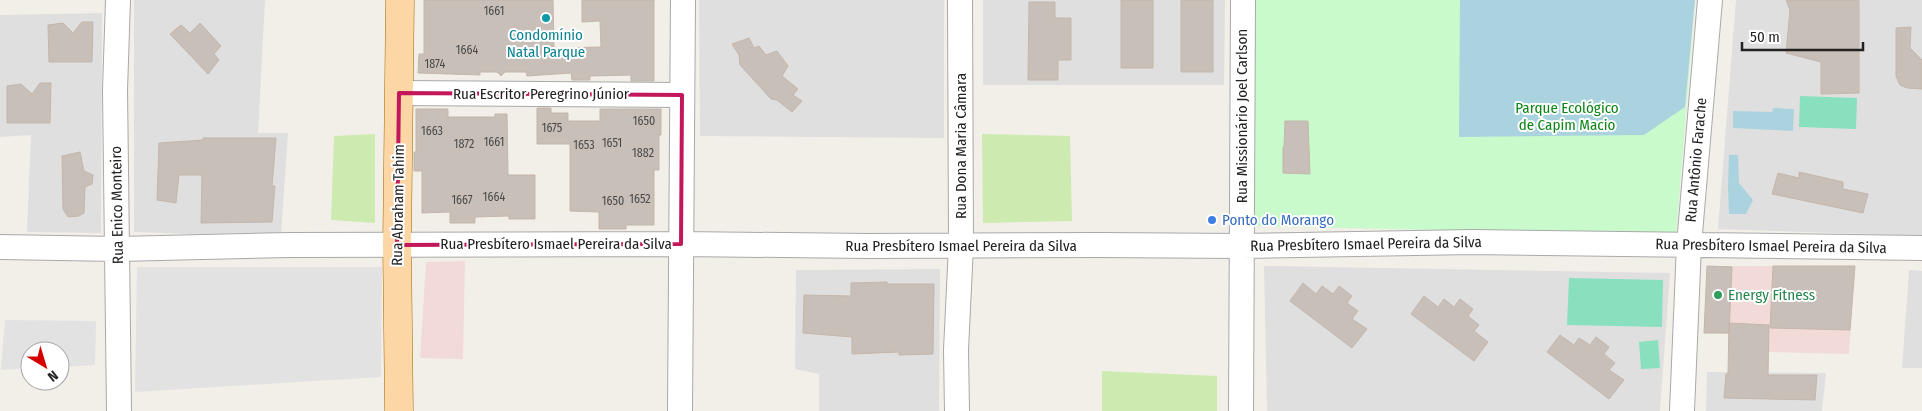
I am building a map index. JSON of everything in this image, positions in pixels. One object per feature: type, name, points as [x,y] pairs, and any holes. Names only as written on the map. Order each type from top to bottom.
[{"type":"main road","name":"Rua Abraham Tahim","points":[[398,411],[397,245],[400,0]]},
{"type":"street","name":"Rua Enico Monteiro","points":[[118,0],[115,90],[119,411]]},
{"type":"street","points":[[680,411],[683,0]]},
{"type":"street","name":"Rua Dona Maria Câmara","points":[[956,411],[956,350],[961,246],[960,0]]},
{"type":"street","name":"Rua Missionário Joel Carlson","points":[[1241,411],[1240,246],[1243,140],[1243,0]]},
{"type":"street","name":"Rua Antônio Farache","points":[[1682,411],[1689,245],[1710,0]]},
{"type":"street","name":"Rua Escritor Peregrino Júnior","points":[[399,94],[682,95]]},
{"type":"street","name":"Rua Presbítero Ismael Pereira da Silva","points":[[0,248],[118,249],[290,245],[681,244],[1240,246],[1473,242],[1922,248]]},
{"type":"highlighted area","points":[[399,93],[682,95],[681,244],[397,245]]},
{"type":"shaded area","points":[[134,0],[265,0],[258,133],[288,133],[281,233],[192,234],[134,232]]},
{"type":"shaded area","points":[[699,0],[944,0],[944,138],[700,136]]},
{"type":"shaded area","points":[[983,0],[1225,0],[1224,85],[983,85]]},
{"type":"shaded area","points":[[1736,0],[1922,0],[1922,236],[1718,229]]},
{"type":"shaded area","points":[[102,13],[101,233],[27,232],[31,135],[0,137],[0,15]]},
{"type":"shaded area","points":[[465,261],[463,359],[420,358],[426,262]]},
{"type":"shaded area","points":[[1264,266],[1670,273],[1660,411],[1267,411]]},
{"type":"shaded area","points":[[1707,266],[1855,266],[1849,354],[1728,351],[1729,334],[1704,333]]},
{"type":"shaded area","points":[[137,267],[382,267],[381,377],[135,392]]},
{"type":"shaded area","points":[[940,269],[939,411],[819,411],[819,374],[795,369],[796,270]]},
{"type":"shaded area","points":[[1909,270],[1922,271],[1922,368],[1902,368]]},
{"type":"shaded area","points":[[5,320],[96,321],[95,365],[70,366],[70,341],[20,341],[20,369],[1,370]]},
{"type":"shaded area","points":[[1707,372],[1826,373],[1822,411],[1706,411]]},
{"type":"green space","name":"Parque Ecológico de Capim Macio","points":[[1255,0],[1695,0],[1676,235],[1251,226]]},
{"type":"green space","points":[[1800,96],[1857,98],[1856,129],[1799,127]]},
{"type":"green space","points":[[375,134],[375,223],[331,220],[334,136]]},
{"type":"green space","points":[[982,134],[1070,136],[1072,221],[983,223]]},
{"type":"green space","points":[[1569,278],[1663,280],[1662,327],[1567,325]]},
{"type":"green space","points":[[1658,340],[1660,368],[1641,369],[1639,342]]},
{"type":"green space","points":[[1102,371],[1217,376],[1217,411],[1102,411]]},
{"type":"water","points":[[1460,0],[1695,0],[1685,107],[1644,135],[1459,137]]},
{"type":"water","points":[[1773,108],[1794,109],[1793,131],[1733,128],[1733,111],[1772,112]]},
{"type":"water","points":[[1729,155],[1738,155],[1739,183],[1753,200],[1746,214],[1729,214]]},
{"type":"building","points":[[424,0],[553,0],[554,48],[601,47],[600,21],[582,22],[582,0],[654,0],[654,81],[631,81],[631,75],[590,76],[590,80],[572,80],[571,73],[527,76],[526,72],[505,72],[501,76],[497,72],[480,72],[480,75],[418,73],[419,54],[424,54]]},
{"type":"building","points":[[1121,0],[1153,0],[1153,68],[1121,68]]},
{"type":"building","points":[[1181,0],[1213,0],[1213,72],[1181,72]]},
{"type":"building","points":[[1786,0],[1859,0],[1859,93],[1821,94],[1821,62],[1786,53],[1790,10]]},
{"type":"building","points":[[1029,2],[1055,2],[1055,18],[1071,18],[1071,60],[1058,60],[1058,80],[1028,80]]},
{"type":"building","points":[[82,22],[93,22],[92,62],[49,62],[48,25],[63,23],[73,33]]},
{"type":"building","points":[[200,23],[221,46],[214,54],[219,60],[208,74],[170,34],[181,25],[190,33]]},
{"type":"building","points":[[1911,27],[1910,48],[1922,60],[1922,89],[1907,88],[1900,85],[1896,76],[1896,28]]},
{"type":"building","points":[[749,38],[754,48],[759,46],[766,55],[777,51],[788,66],[782,76],[798,89],[793,95],[802,101],[792,112],[777,100],[771,99],[740,65],[739,55],[732,44]]},
{"type":"building","points":[[40,83],[51,83],[50,123],[7,123],[7,86],[21,84],[32,94]]},
{"type":"building","points":[[537,108],[551,108],[551,113],[568,113],[568,121],[600,121],[600,109],[661,109],[659,170],[654,170],[654,225],[626,225],[626,229],[599,229],[599,212],[570,211],[570,144],[537,144]]},
{"type":"building","points":[[416,109],[448,109],[448,117],[495,117],[495,114],[507,114],[508,175],[535,175],[535,219],[509,219],[509,216],[475,217],[475,223],[450,223],[450,212],[422,213],[422,171],[414,171]]},
{"type":"building","points":[[1285,121],[1308,121],[1310,174],[1283,173]]},
{"type":"building","points":[[203,138],[276,138],[272,186],[275,186],[272,222],[201,223],[202,175],[179,175],[176,203],[157,200],[159,143],[203,140]]},
{"type":"building","points":[[80,152],[84,171],[93,175],[92,184],[85,187],[84,213],[79,216],[68,217],[63,209],[62,156]]},
{"type":"building","points":[[1799,172],[1843,182],[1843,189],[1868,194],[1863,213],[1772,194],[1778,173],[1799,178]]},
{"type":"building","name":"Energy Fitness","points":[[1707,266],[1732,267],[1729,333],[1704,333]]},
{"type":"building","points":[[1773,266],[1855,266],[1850,330],[1770,328]]},
{"type":"building","points":[[887,282],[887,284],[934,284],[933,354],[899,355],[899,352],[852,354],[852,337],[803,333],[804,295],[851,296],[851,283]]},
{"type":"building","points":[[1303,283],[1316,294],[1322,286],[1333,294],[1339,286],[1352,296],[1347,303],[1358,311],[1352,319],[1367,329],[1352,348],[1290,301]]},
{"type":"building","points":[[1424,296],[1438,307],[1444,299],[1454,307],[1460,299],[1473,309],[1468,316],[1479,325],[1474,331],[1488,342],[1474,361],[1411,314]]},
{"type":"building","points":[[1729,323],[1769,325],[1768,375],[1817,375],[1815,400],[1724,398],[1726,374],[1728,374]]},
{"type":"building","points":[[1560,335],[1574,345],[1579,338],[1590,345],[1596,337],[1609,347],[1604,354],[1615,363],[1609,370],[1624,380],[1609,399],[1547,352]]},
{"type":"place","name":"Condomínio Natal Parque","points":[[546,18]]},
{"type":"place","name":"Ponto do Morango","points":[[1212,220]]},
{"type":"place","name":"Energy Fitness","points":[[1718,295]]}]
